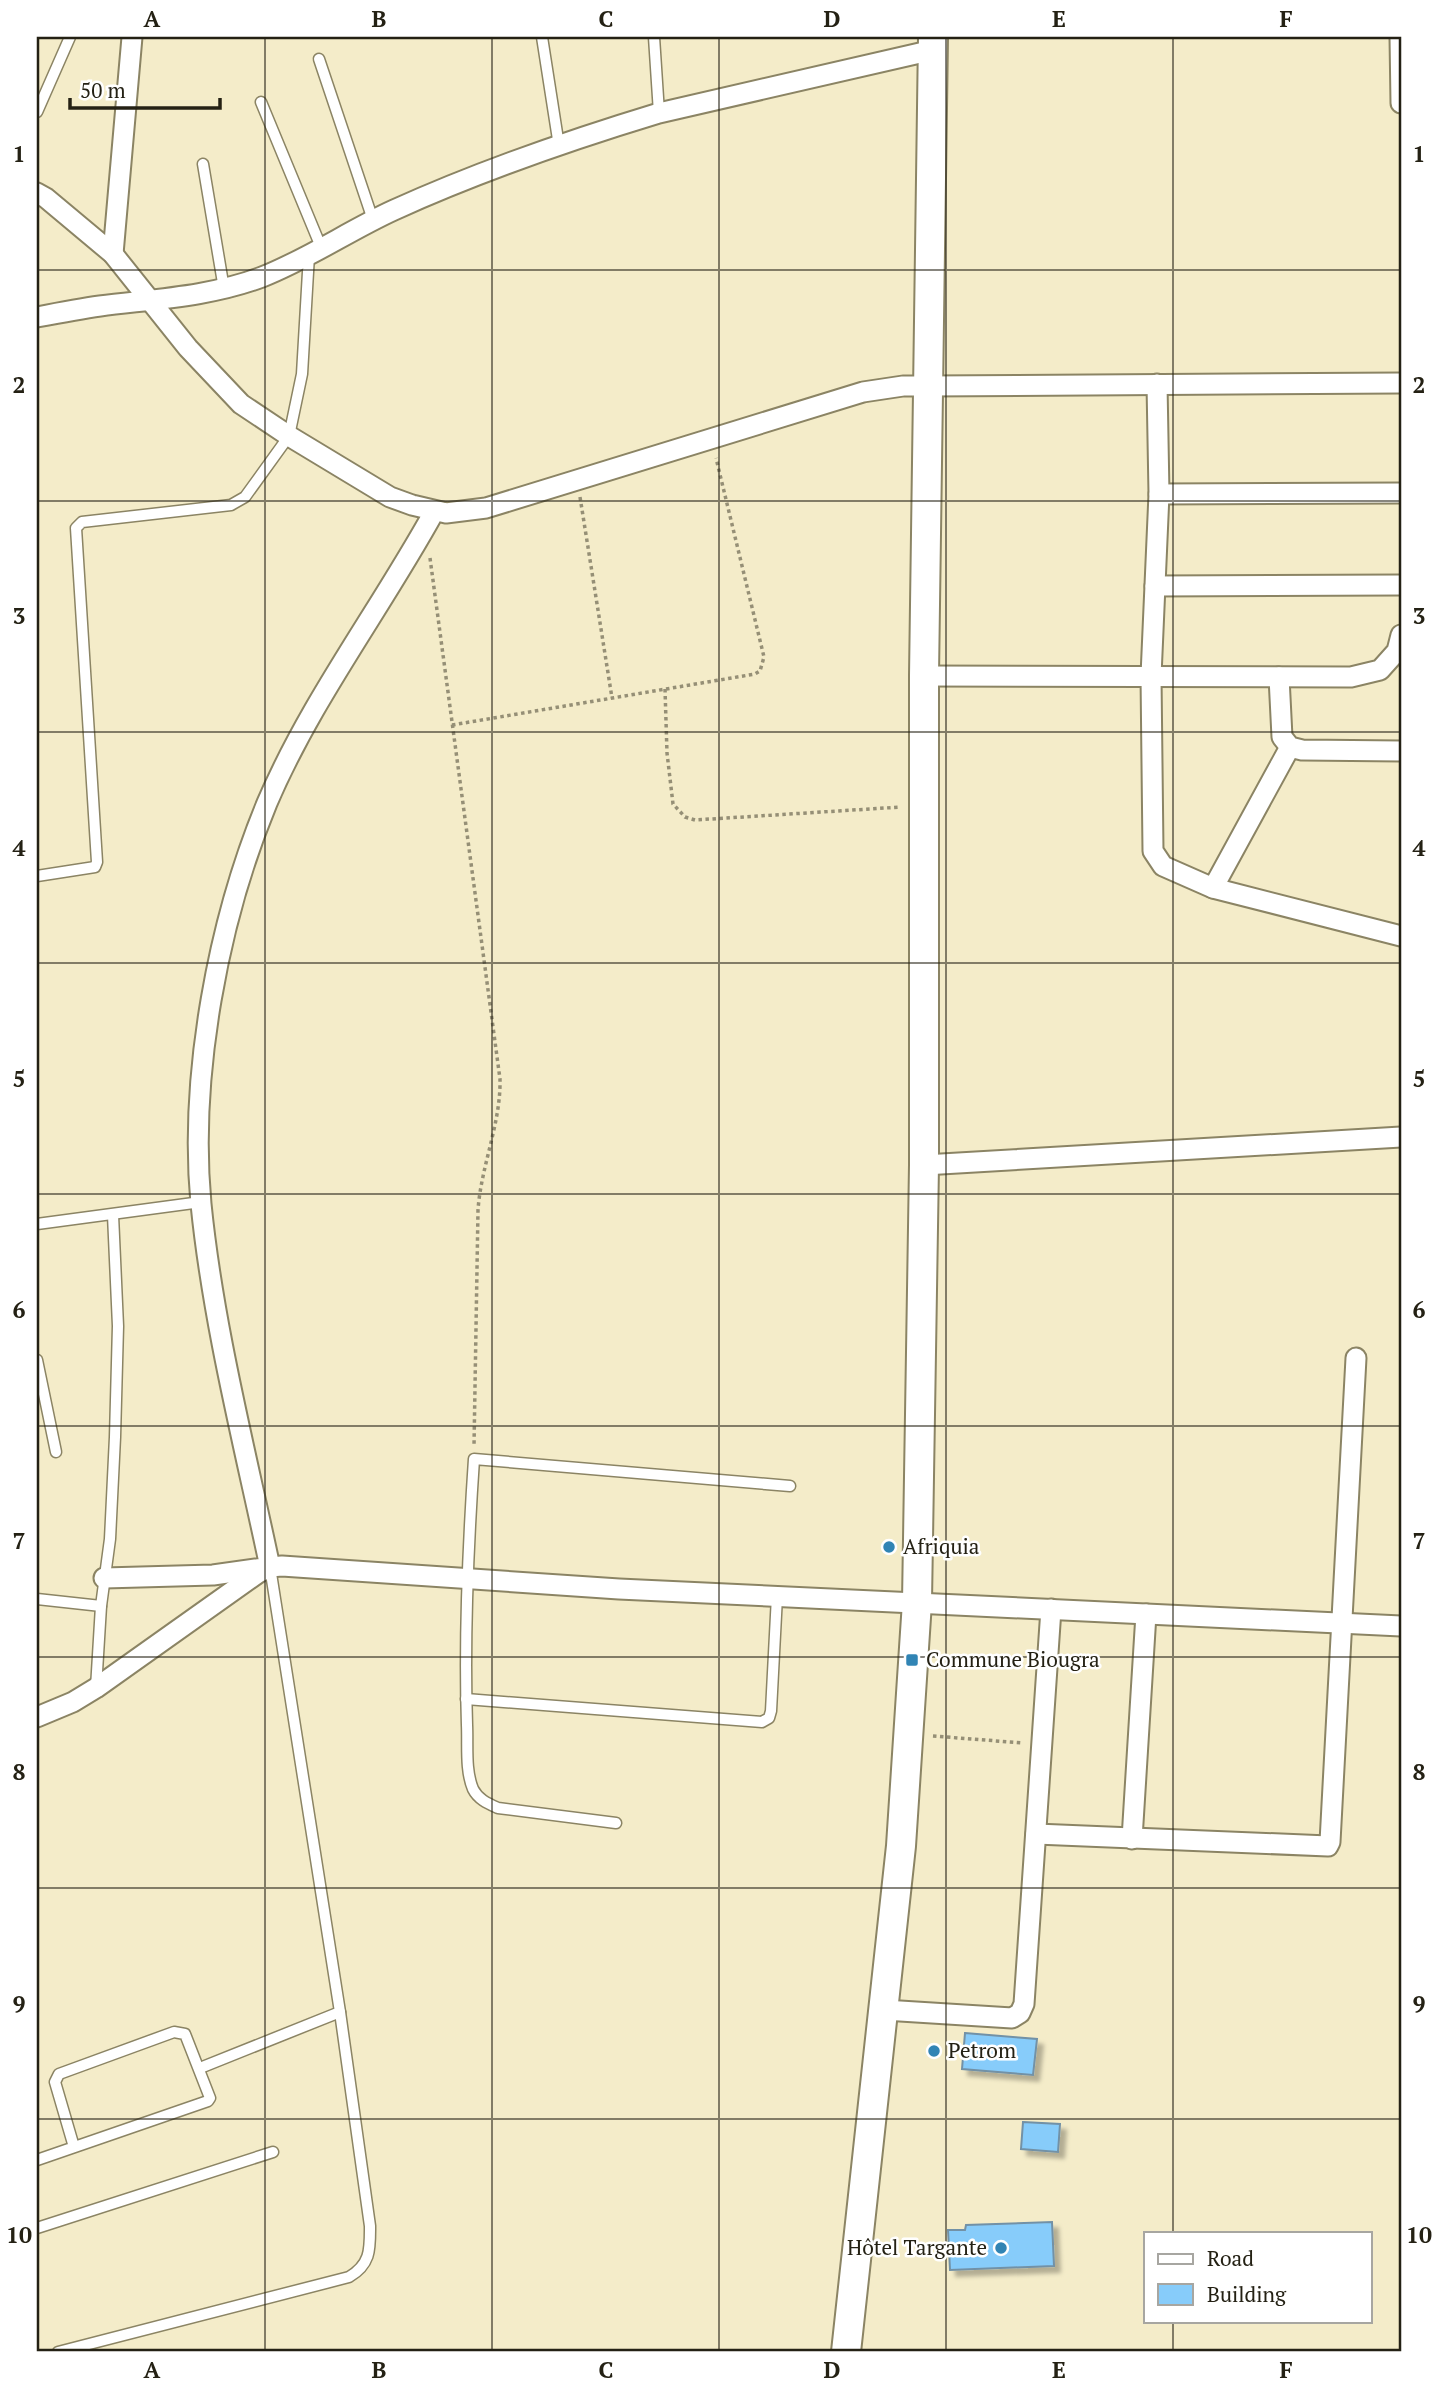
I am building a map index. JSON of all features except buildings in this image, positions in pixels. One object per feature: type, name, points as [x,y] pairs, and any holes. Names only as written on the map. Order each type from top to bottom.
[{"type":"main road","points":[[846,2352],[884,2010],[909,1735],[917,1602],[923,1165],[924,676],[933,43]]},
{"type":"street","points":[[113,254],[132,37]]},
{"type":"street","points":[[1399,37],[1401,103]]},
{"type":"street","points":[[37,317],[224,289],[263,277],[373,220],[449,185],[559,146],[659,113],[933,43]]},
{"type":"street","points":[[37,193],[113,254],[216,380],[241,404],[289,436],[430,520],[486,508],[863,392],[893,387],[1401,383]]},
{"type":"street","points":[[1157,384],[1159,494],[1152,676],[1153,851],[1163,866],[1213,888],[1401,936]]},
{"type":"street","points":[[1159,494],[1401,493]]},
{"type":"street","points":[[270,1567],[213,1289],[201,1202],[199,1109],[209,1023],[222,945],[245,860],[268,802],[299,738],[369,617],[430,520]]},
{"type":"street","points":[[1155,586],[1401,585]]},
{"type":"street","points":[[924,676],[1351,677],[1380,670],[1395,663],[1401,635]]},
{"type":"street","points":[[1279,677],[1282,737],[1290,747],[1302,750],[1401,751]]},
{"type":"street","points":[[1213,888],[1290,747]]},
{"type":"street","points":[[923,1165],[1401,1138]]},
{"type":"street","points":[[1036,1834],[1328,1846],[1343,1623],[1356,1358]]},
{"type":"street","points":[[104,1578],[213,1575],[294,1566],[619,1589],[1401,1626]]},
{"type":"street","points":[[37,1717],[73,1702],[96,1688],[212,1604],[270,1567]]},
{"type":"street","points":[[884,2010],[1012,2018],[1020,2013],[1024,2004],[1051,1609]]},
{"type":"street","points":[[1132,1839],[1146,1614]]},
{"type":"lane","points":[[37,113],[69,37]]},
{"type":"lane","points":[[542,37],[559,146]]},
{"type":"lane","points":[[653,37],[659,113]]},
{"type":"lane","points":[[319,59],[373,220]]},
{"type":"lane","points":[[37,876],[94,867],[97,862],[76,528],[82,522],[238,503],[289,436],[302,374],[315,250],[261,102]]},
{"type":"lane","points":[[203,164],[224,289]]},
{"type":"lane","points":[[37,1224],[201,1202]]},
{"type":"lane","points":[[96,1688],[101,1606],[110,1539],[118,1326],[113,1214]]},
{"type":"lane","points":[[37,1360],[56,1452]]},
{"type":"lane","points":[[616,1823],[498,1808],[483,1802],[474,1791],[469,1776],[466,1699],[474,1459],[790,1486]]},
{"type":"lane","points":[[58,2352],[349,2277],[360,2270],[367,2259],[370,2226],[340,2012],[270,1567]]},
{"type":"lane","points":[[466,1699],[762,1723],[769,1718],[771,1711],[777,1597]]},
{"type":"lane","points":[[37,1599],[101,1606]]},
{"type":"lane","points":[[200,2068],[340,2012]]},
{"type":"lane","points":[[37,2160],[208,2101],[210,2098],[200,2068],[181,2031],[59,2074],[55,2082],[74,2147]]},
{"type":"lane","points":[[37,2228],[273,2152]]},
{"type":"path","points":[[452,725],[760,671],[764,657],[712,439]]},
{"type":"path","points":[[578,481],[612,698]]},
{"type":"path","points":[[430,520],[452,725],[500,1079],[499,1105],[482,1178],[478,1210],[474,1459]]},
{"type":"path","points":[[665,689],[667,753],[673,804],[685,817],[695,820],[924,805]]},
{"type":"path","points":[[909,1735],[1042,1745]]},
{"type":"place","name":"Afriquia","points":[[889,1547]]},
{"type":"place","name":"Commune Biougra","points":[[912,1660]]},
{"type":"place","name":"Petrom","points":[[934,2051]]},
{"type":"place","name":"Hôtel Targante","points":[[1001,2248]]}]
